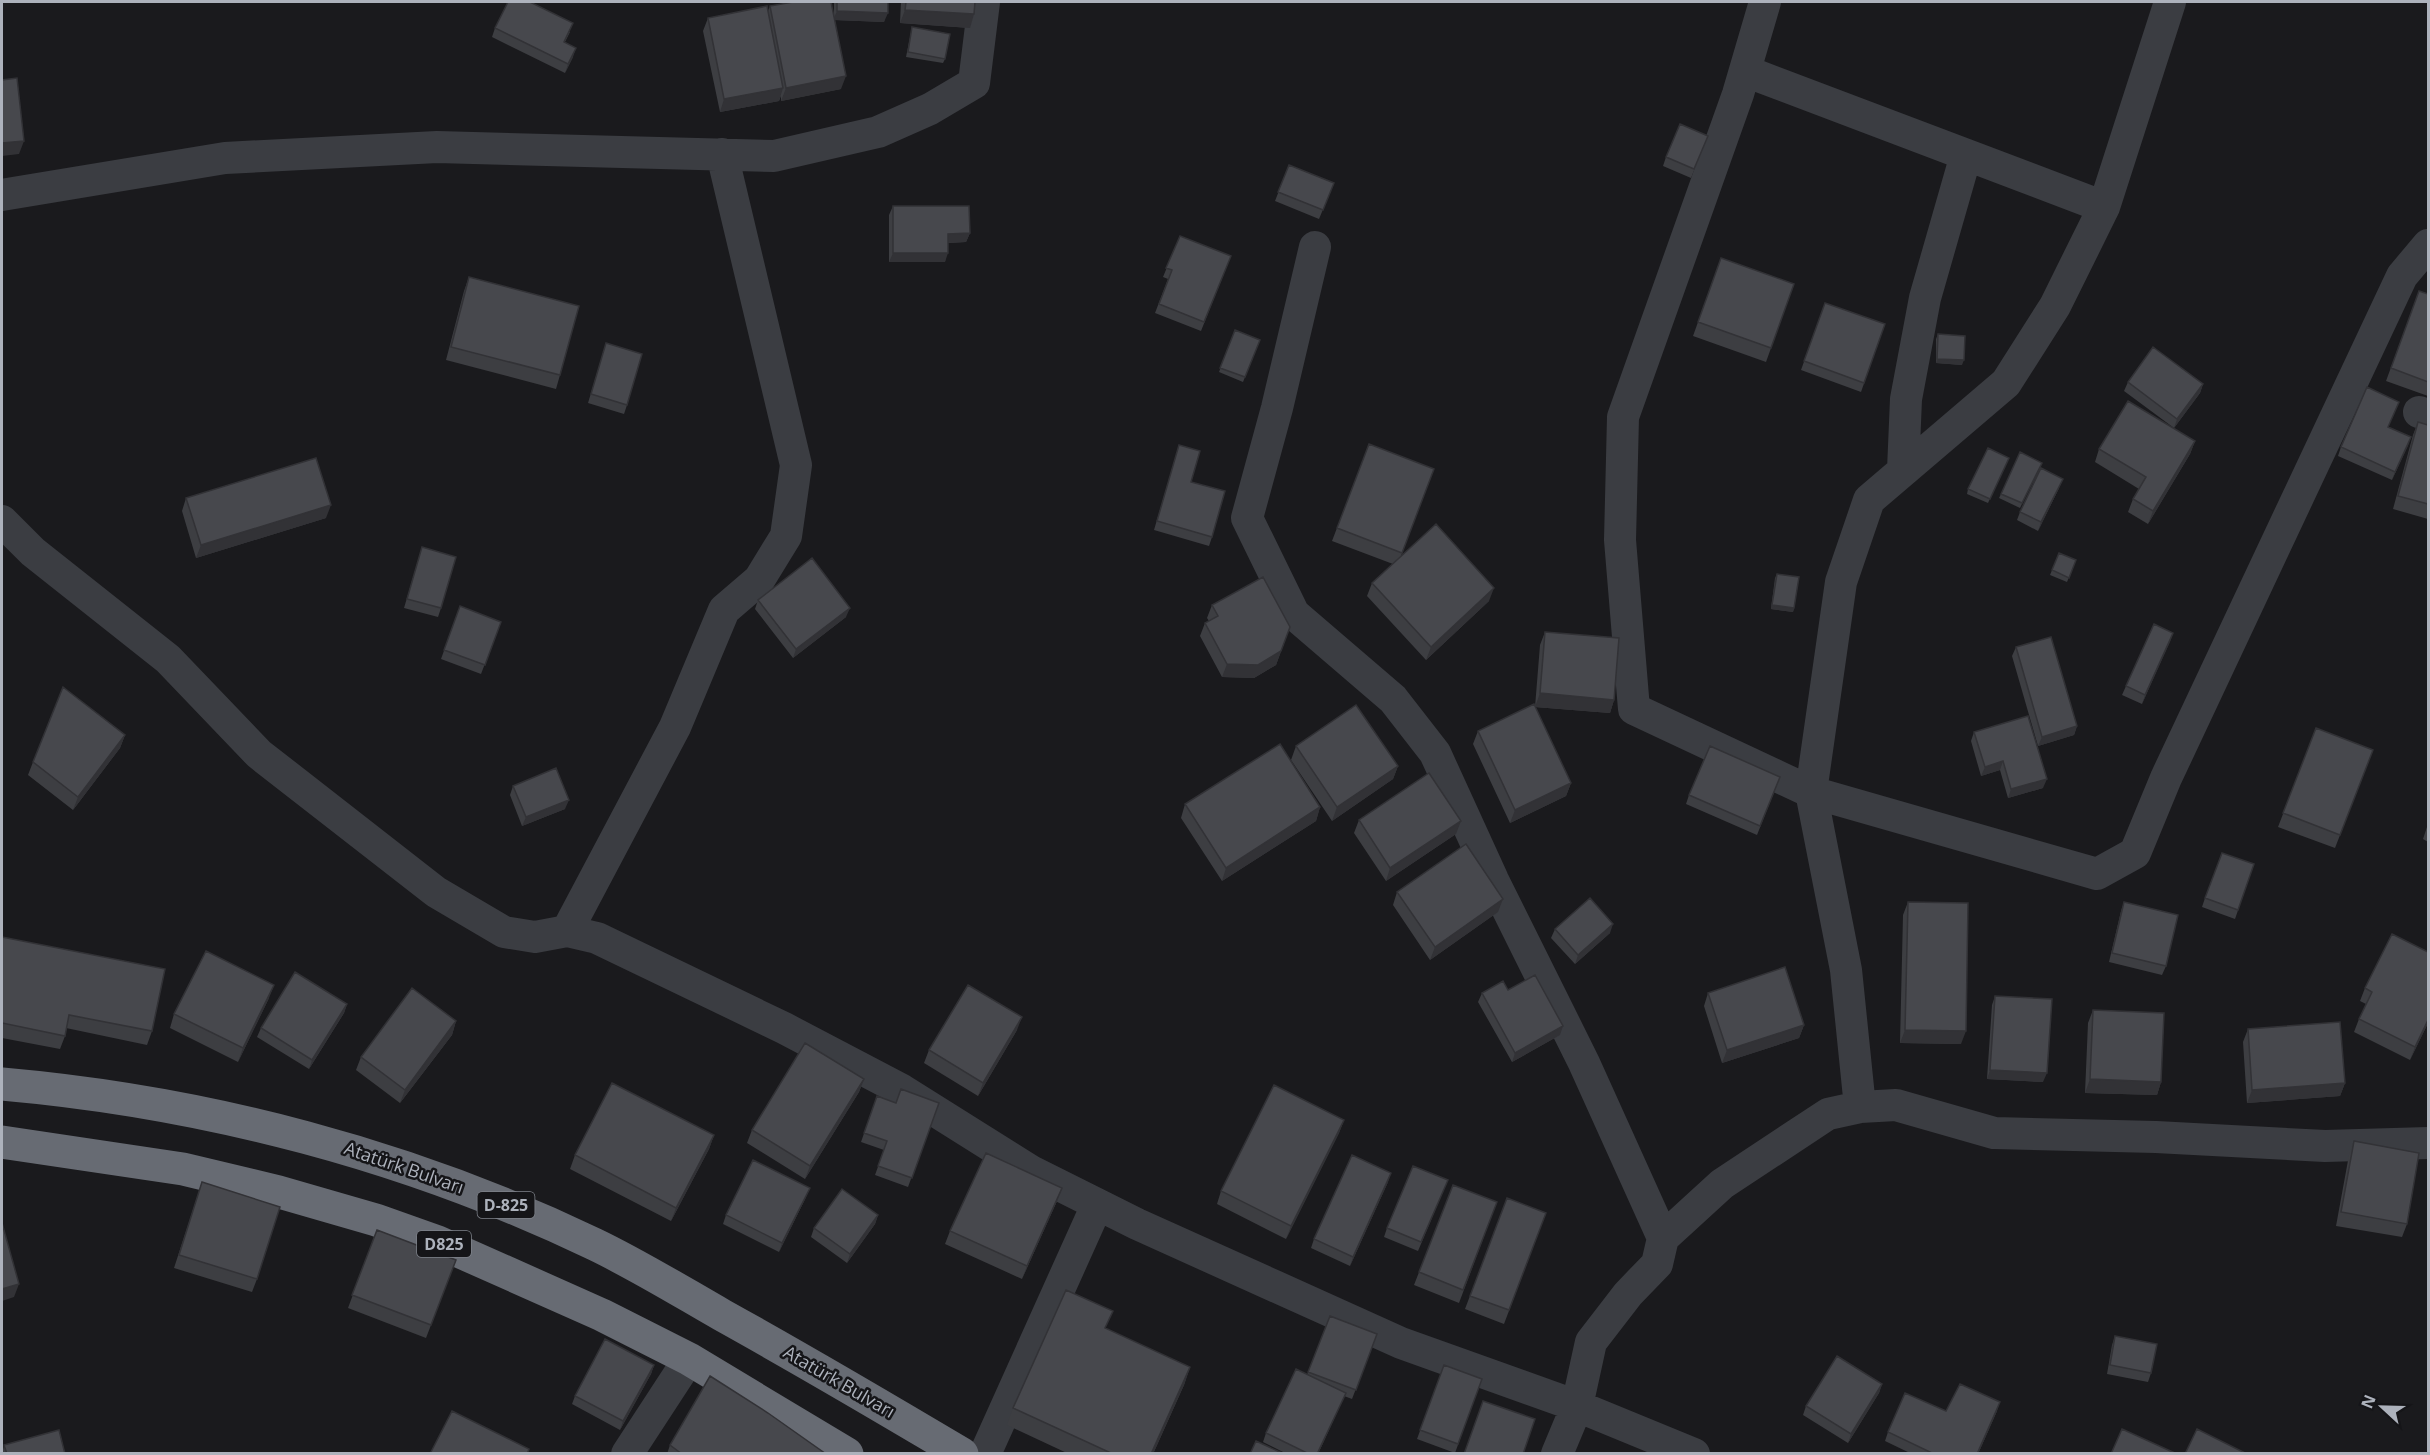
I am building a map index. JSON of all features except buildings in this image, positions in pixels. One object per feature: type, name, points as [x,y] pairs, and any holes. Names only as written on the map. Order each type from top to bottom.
[{"type":"highway","name":"Atatürk Bulvarı","points":[[2,1084],[114,1097],[229,1119],[357,1150],[449,1182],[596,1245],[744,1327],[963,1454]]},
{"type":"highway","name":"D825","points":[[2,1142],[183,1169],[279,1192],[375,1220],[438,1242],[500,1268],[689,1359],[847,1454]]},
{"type":"street","points":[[2,195],[225,158],[437,147],[774,156],[878,132],[930,109],[974,83],[984,2]]},
{"type":"street","points":[[1766,2],[1745,71],[1623,417],[1620,540],[1634,709],[1811,792],[2097,874],[2135,853],[2166,778],[2402,276],[2428,245]]},
{"type":"street","points":[[1860,1107],[1846,970],[1811,792],[1841,582],[1869,500],[2006,382],[2055,306],[2104,207],[2170,2]]},
{"type":"street","points":[[1745,71],[2104,207]]},
{"type":"street","points":[[567,931],[675,727],[724,610],[759,580],[786,536],[796,465],[722,154]]},
{"type":"street","points":[[1903,470],[1906,399],[1925,297],[1966,155]]},
{"type":"street","points":[[1315,247],[1277,408],[1247,518],[1294,614],[1393,699],[1435,753],[1493,880],[1584,1063],[1663,1238]]},
{"type":"street","points":[[2,521],[33,552],[168,659],[259,754],[436,892],[504,932],[535,937],[567,931],[597,938],[784,1028],[902,1090],[1031,1171],[1097,1205],[1401,1343],[1577,1406],[1694,1454]]},
{"type":"street","points":[[1557,1454],[1577,1406],[1591,1342],[1628,1294],[1657,1264],[1663,1238],[1722,1184],[1828,1114],[1860,1107],[1896,1105],[1994,1133],[2156,1137],[2325,1146],[2428,1143]]},
{"type":"street","points":[[985,1454],[1097,1205]]},
{"type":"street","points":[[627,1454],[689,1359]]}]
